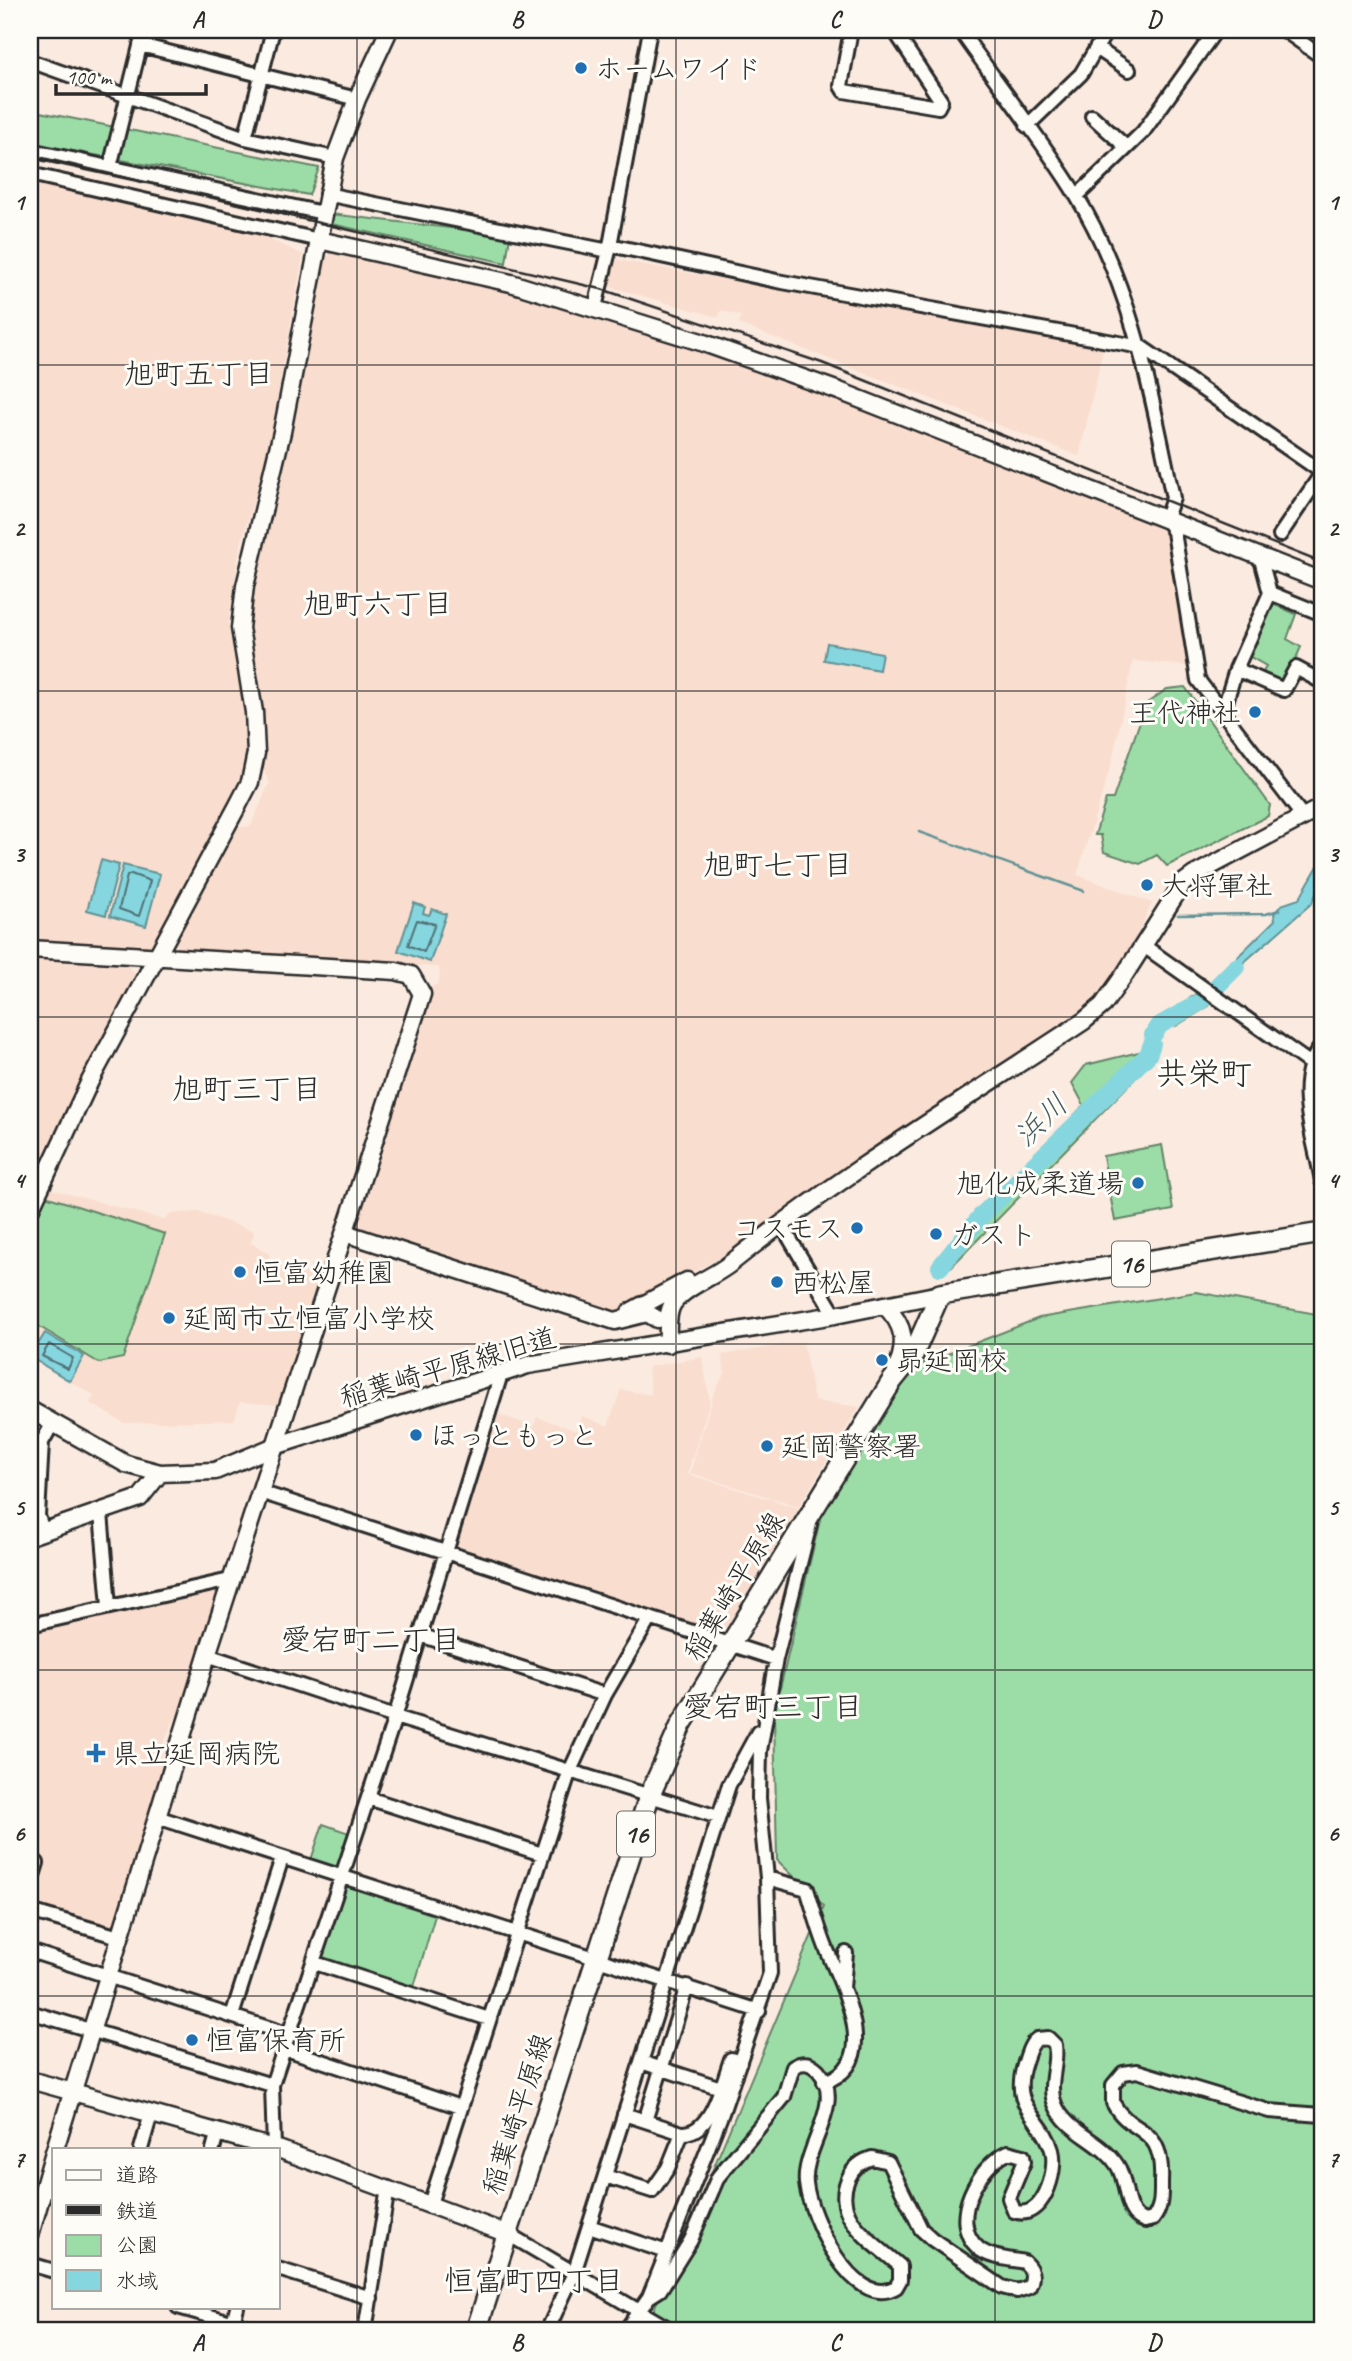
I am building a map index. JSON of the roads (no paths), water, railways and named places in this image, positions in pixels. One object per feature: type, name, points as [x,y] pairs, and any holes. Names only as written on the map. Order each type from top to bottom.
[{"type":"main road","name":"16","points":[[940,1294],[1322,1233]]},
{"type":"main road","name":"稲葉崎平原線","points":[[476,2331],[649,1797],[681,1725],[892,1381],[913,1355],[940,1294]]},
{"type":"street","points":[[245,138],[274,30]]},
{"type":"street","points":[[30,1210],[59,1142],[155,956],[237,807],[256,764],[255,721],[240,616],[282,432],[335,158],[357,99],[389,30]]},
{"type":"street","points":[[595,307],[610,248],[650,30]]},
{"type":"street","points":[[851,30],[841,86],[844,91],[937,107],[941,101],[894,30]]},
{"type":"street","points":[[960,30],[1077,196],[1124,296],[1141,347],[1172,498],[1166,518],[1174,532],[1198,680],[1222,715],[1304,818]]},
{"type":"street","points":[[1027,126],[1081,74],[1107,30]]},
{"type":"street","points":[[1077,196],[1143,132],[1216,30]]},
{"type":"street","points":[[1283,30],[1322,57]]},
{"type":"street","points":[[110,167],[141,34],[261,75],[357,99]]},
{"type":"street","points":[[1098,49],[1129,70]]},
{"type":"street","points":[[30,61],[245,138],[335,158]]},
{"type":"street","points":[[1093,116],[1126,147]]},
{"type":"street","points":[[30,149],[323,213]]},
{"type":"street","points":[[30,174],[511,283],[595,307],[839,391],[1166,518],[1322,582]]},
{"type":"street","points":[[326,194],[777,281],[1141,347],[1322,473],[1280,534]]},
{"type":"street","points":[[1222,715],[1237,669],[1270,593],[1260,556]]},
{"type":"street","points":[[1270,593],[1322,614]]},
{"type":"street","points":[[1237,669],[1284,690],[1296,668],[1322,682]]},
{"type":"street","points":[[668,1344],[671,1305],[781,1224],[901,1141],[1084,1021],[1102,1005],[1143,946],[1177,890],[1188,879],[1322,807]]},
{"type":"street","points":[[1143,946],[1220,997],[1322,1072]]},
{"type":"street","points":[[30,948],[372,968],[396,971],[416,980],[422,994],[206,1655],[56,2148]]},
{"type":"street","points":[[1322,1045],[1312,1056],[1306,1087],[1322,1181]]},
{"type":"street","points":[[781,1224],[835,1315]]},
{"type":"street","points":[[345,1233],[611,1320],[620,1322],[647,1313],[657,1319],[668,1344]]},
{"type":"street","points":[[611,1320],[741,1255]]},
{"type":"street","points":[[657,1319],[662,1299],[669,1291]]},
{"type":"street","name":"稲葉崎平原線旧道","points":[[30,1410],[126,1464],[160,1473],[215,1471],[275,1446],[528,1365],[668,1344],[940,1294]]},
{"type":"street","points":[[884,1305],[901,1323],[904,1333],[904,1348],[892,1381]]},
{"type":"street","points":[[278,2148],[272,2085],[315,1963],[421,1635],[500,1374]]},
{"type":"street","points":[[53,1423],[42,1442],[35,1478],[38,1516],[36,1534],[140,1498],[160,1473]]},
{"type":"street","points":[[260,1492],[776,1659]]},
{"type":"street","points":[[625,2331],[649,2297],[740,2062],[770,1973],[767,1878],[759,1798],[764,1720],[776,1659],[815,1506]]},
{"type":"street","points":[[101,1513],[109,1606]]},
{"type":"street","points":[[30,1625],[230,1580]]},
{"type":"street","points":[[430,2204],[569,1773],[605,1695],[650,1618]]},
{"type":"street","points":[[421,1635],[605,1695]]},
{"type":"street","points":[[206,1655],[569,1773],[718,1818]]},
{"type":"street","points":[[547,2331],[574,2273],[729,1785],[764,1720]]},
{"type":"street","points":[[368,1798],[542,1854]]},
{"type":"street","points":[[157,1817],[759,2011]]},
{"type":"street","points":[[232,2016],[282,1858]]},
{"type":"street","points":[[30,1860],[37,1863],[30,1886]]},
{"type":"street","points":[[767,1878],[807,1889],[854,2019],[854,2048],[844,2073],[824,2082]]},
{"type":"street","points":[[30,1911],[120,1937]]},
{"type":"street","points":[[30,1951],[290,2035]]},
{"type":"street","points":[[843,1992],[846,1953]]},
{"type":"street","points":[[315,1963],[489,2019]]},
{"type":"street","points":[[645,2121],[687,1986]]},
{"type":"street","points":[[30,2012],[272,2085]]},
{"type":"street","points":[[649,2297],[660,2290],[691,2240],[718,2177],[784,2097],[793,2067],[811,2064],[824,2082],[826,2110],[805,2180],[821,2232],[859,2284],[877,2291],[896,2287],[900,2280],[900,2266],[851,2221],[844,2195],[852,2171],[872,2158],[888,2162],[921,2229],[932,2239],[1002,2287],[1017,2291],[1028,2287],[1032,2275],[1030,2266],[1024,2262],[984,2253],[970,2239],[965,2219],[976,2184],[992,2162],[1008,2152],[1019,2154],[1024,2162],[1009,2198],[1014,2211],[1027,2214],[1034,2210],[1042,2198],[1052,2171],[1052,2151],[1026,2109],[1021,2080],[1030,2048],[1037,2039],[1048,2038],[1055,2045],[1052,2096],[1055,2106],[1071,2125],[1116,2162],[1122,2173],[1133,2214],[1145,2221],[1153,2218],[1161,2204],[1162,2166],[1156,2144],[1113,2103],[1113,2085],[1124,2073],[1137,2071],[1269,2112],[1322,2115]]},
{"type":"street","points":[[286,2049],[460,2106]]},
{"type":"street","points":[[624,2114],[682,2133],[693,2130],[710,2115],[731,2059],[740,2062]]},
{"type":"street","points":[[641,2062],[721,2088]]},
{"type":"street","points":[[30,2080],[72,2094],[218,2131],[267,2148]]},
{"type":"street","points":[[141,2148],[151,2114]]},
{"type":"street","points":[[213,2148],[218,2131]]},
{"type":"street","points":[[605,2176],[652,2191],[668,2168],[682,2133]]},
{"type":"street","points":[[280,2153],[388,2188],[508,2234],[673,2331]]},
{"type":"street","points":[[30,2235],[34,2202],[52,2158]]},
{"type":"street","points":[[366,2331],[388,2188]]},
{"type":"street","points":[[589,2227],[667,2252]]},
{"type":"street","points":[[30,2264],[52,2270]]},
{"type":"street","points":[[280,2270],[371,2298]]},
{"type":"street","points":[[181,2308],[231,2327],[262,2331]]},
{"type":"street","points":[[231,2327],[237,2308]]},
{"type":"water","points":[[827,643],[882,653],[879,670],[824,660]]},
{"type":"water","points":[[1322,859],[1322,880],[1312,903],[1219,984],[1214,980],[1275,920],[1274,914],[1281,905],[1299,899]]},
{"type":"water","points":[[101,860],[119,865],[106,915],[87,910]]},
{"type":"water","points":[[123,865],[160,874],[146,926],[110,916]]},
{"type":"water","points":[[414,903],[425,907],[423,913],[429,915],[432,909],[446,914],[430,962],[398,951]]},
{"type":"water","points":[[45,1333],[84,1356],[70,1381],[30,1357]]},
{"type":"waterway","points":[[919,832],[1084,891]]},
{"type":"waterway","points":[[1178,915],[1266,914],[1279,910]]},
{"type":"waterway","name":"浜川","points":[[1153,1035],[1160,1025],[1202,1001],[1236,967]]},
{"type":"waterway","name":"浜川","points":[[940,1267],[982,1215],[1148,1055],[1152,1044]]},
{"type":"railway","points":[[30,155],[601,289],[822,363],[1322,563]]},
{"type":"place","name":"ホームワイド","points":[[581,68]]},
{"type":"place","name":"王代神社","points":[[1255,712]]},
{"type":"place","name":"大将軍社","points":[[1147,885]]},
{"type":"place","name":"旭化成柔道場","points":[[1138,1183]]},
{"type":"place","name":"コスモス","points":[[857,1228]]},
{"type":"place","name":"ガスト","points":[[936,1234]]},
{"type":"place","name":"恒富幼稚園","points":[[240,1272]]},
{"type":"place","name":"西松屋","points":[[777,1282]]},
{"type":"place","name":"延岡市立恒富小学校","points":[[169,1318]]},
{"type":"place","name":"昴延岡校","points":[[882,1360]]},
{"type":"place","name":"ほっともっと","points":[[416,1435]]},
{"type":"place","name":"延岡警察署","points":[[767,1446]]},
{"type":"place","name":"県立延岡病院","points":[[96,1753]]},
{"type":"place","name":"恒富保育所","points":[[192,2040]]},
{"type":"district","name":"旭町五丁目","points":[[199,374]]},
{"type":"district","name":"旭町六丁目","points":[[378,604]]},
{"type":"district","name":"旭町七丁目","points":[[778,865]]},
{"type":"district","name":"共栄町","points":[[1204,1073]]},
{"type":"district","name":"旭町三丁目","points":[[247,1089]]},
{"type":"district","name":"愛宕町二丁目","points":[[371,1640]]},
{"type":"district","name":"愛宕町三丁目","points":[[773,1707]]},
{"type":"district","name":"恒富町四丁目","points":[[534,2281]]}]
